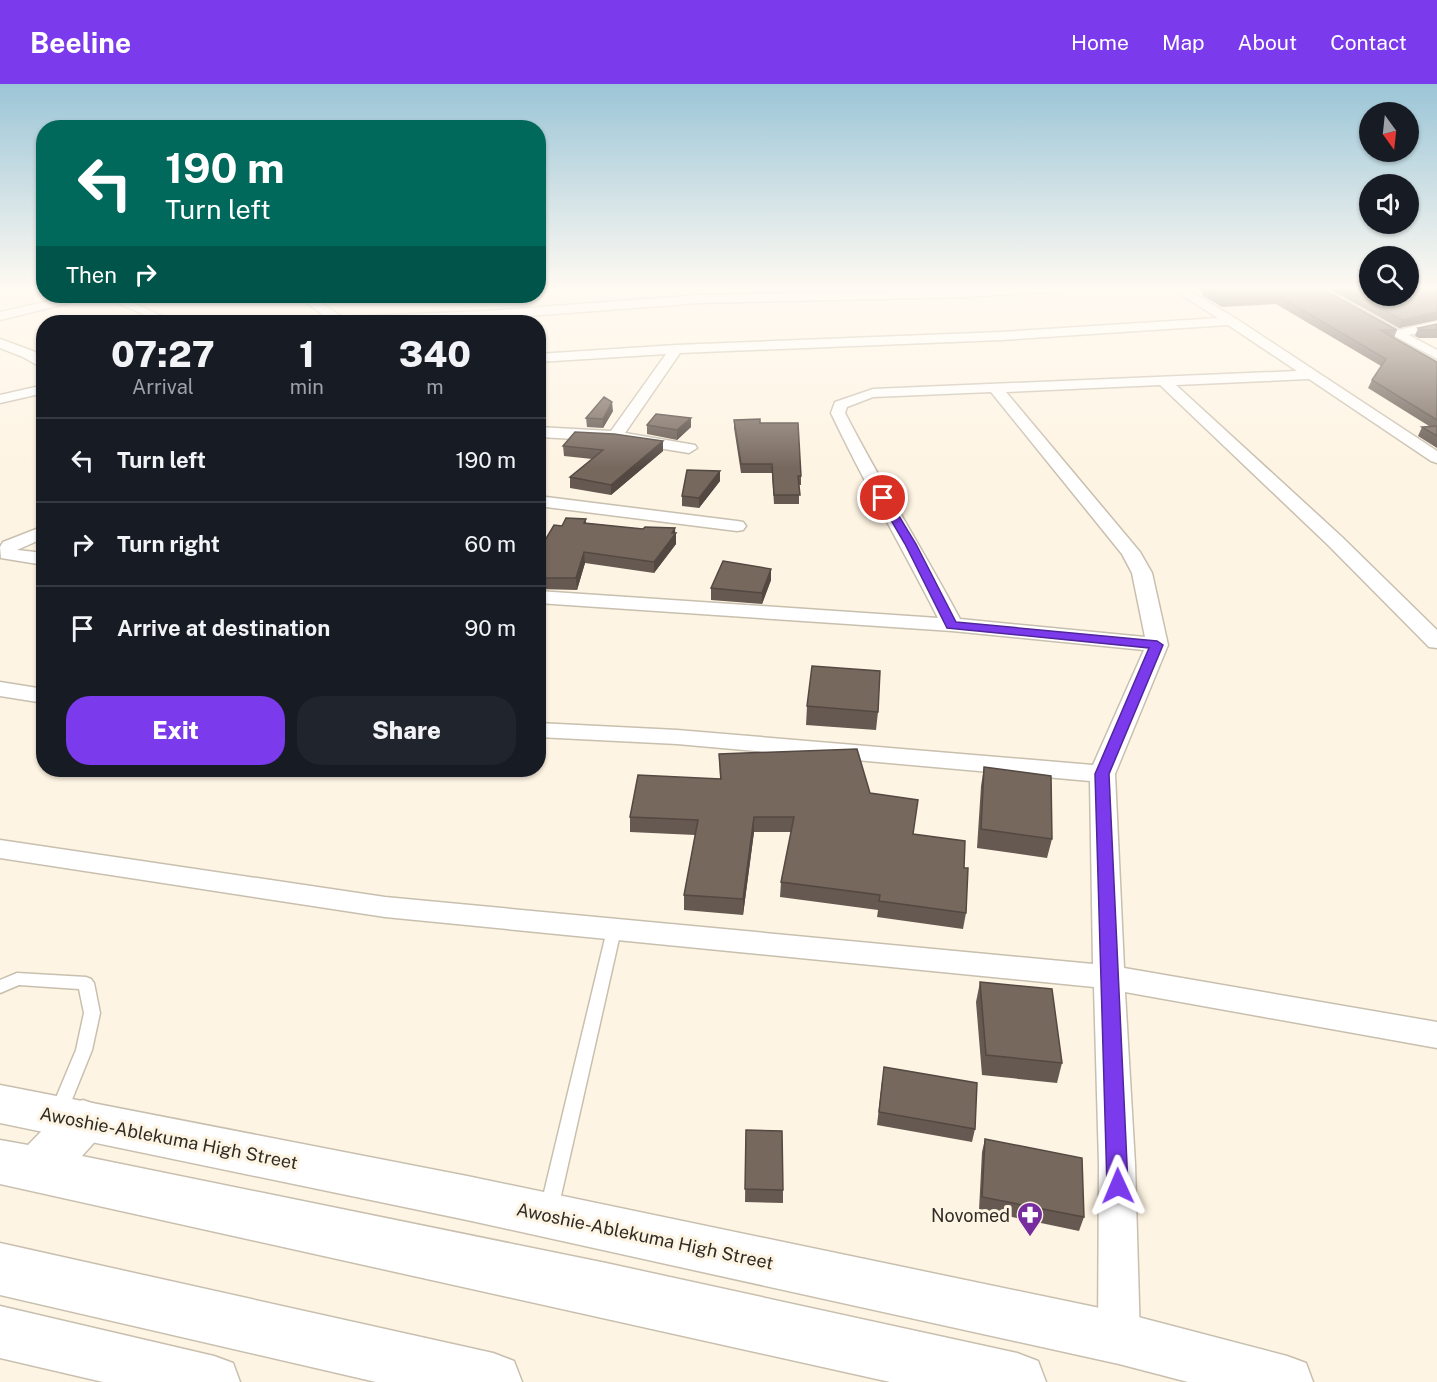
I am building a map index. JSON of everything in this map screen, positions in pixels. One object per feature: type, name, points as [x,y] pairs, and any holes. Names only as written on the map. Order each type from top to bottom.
[{"type":"main road","points":[[19,1167],[70,1118]]},
{"type":"main road","points":[[19,1167],[595,1287],[1017,1382]]},
{"type":"main road","points":[[0,1269],[418,1373],[493,1382]]},
{"type":"street","points":[[9,347],[36,360]]},
{"type":"street","points":[[546,357],[737,347]]},
{"type":"street","points":[[1268,347],[1437,458]]},
{"type":"street","points":[[1421,347],[1437,355]]},
{"type":"street","points":[[615,436],[676,349]]},
{"type":"street","points":[[0,361],[28,354]]},
{"type":"street","points":[[952,625],[910,544],[860,458],[838,412],[840,405],[873,393],[1310,375]]},
{"type":"street","points":[[1165,382],[1335,541],[1437,642]]},
{"type":"street","points":[[995,388],[1139,564],[1157,645],[1102,774],[1118,1164],[1119,1338]]},
{"type":"street","points":[[0,399],[36,391]]},
{"type":"street","points":[[546,432],[615,436],[689,448]]},
{"type":"street","points":[[546,502],[737,526]]},
{"type":"street","points":[[36,535],[10,546],[7,551],[8,554],[36,558]]},
{"type":"street","points":[[546,598],[952,625],[1157,645]]},
{"type":"street","points":[[0,689],[36,695]]},
{"type":"street","points":[[546,730],[677,737],[1102,774]]},
{"type":"street","points":[[0,849],[385,906],[1109,977],[1437,1035]]},
{"type":"street","name":"Awoshie-Ablekuma High Street","points":[[0,1104],[548,1216],[1119,1338],[1287,1382]]},
{"type":"street","points":[[0,1332],[149,1375],[214,1382]]},
{"type":"lane","points":[[548,1216],[614,930]]},
{"type":"lane","points":[[0,987],[17,979],[86,983],[92,1013],[70,1118]]},
{"type":"building","points":[[1365,347],[1410,347],[1437,362],[1437,420],[1372,380],[1386,359]]},
{"type":"building","points":[[604,397],[612,402],[603,419],[586,418]]},
{"type":"building","points":[[656,414],[691,418],[677,430],[647,425]]},
{"type":"building","points":[[760,419],[760,423],[798,423],[800,495],[774,495],[772,464],[741,464],[734,420]]},
{"type":"building","points":[[1437,426],[1437,436],[1422,427]]},
{"type":"building","points":[[575,432],[614,434],[663,441],[611,485],[570,477],[603,450],[563,446]]},
{"type":"building","points":[[687,470],[720,471],[699,498],[682,496]]},
{"type":"building","points":[[566,518],[586,519],[584,523],[643,529],[645,527],[675,528],[672,533],[676,533],[654,562],[584,552],[576,578],[546,578],[546,539],[554,525],[562,526]]},
{"type":"building","points":[[723,561],[771,569],[762,593],[711,588]]},
{"type":"building","points":[[812,666],[880,671],[878,712],[807,706]]},
{"type":"building","points":[[857,749],[870,793],[918,800],[913,834],[965,841],[964,868],[968,868],[966,913],[879,901],[880,895],[781,882],[794,817],[754,817],[743,899],[684,895],[698,820],[630,817],[638,775],[721,779],[719,754]]},
{"type":"building","points":[[984,767],[1051,776],[1052,839],[981,829]]},
{"type":"building","points":[[980,982],[1052,989],[1062,1063],[986,1055]]},
{"type":"building","points":[[884,1067],[977,1083],[975,1129],[879,1112]]},
{"type":"building","points":[[746,1130],[782,1131],[783,1190],[745,1189]]},
{"type":"building","points":[[985,1139],[1082,1158],[1084,1217],[982,1197]]},
{"type":"place","name":"Novomed","points":[[1030,1238]]},
{"type":"route","points":[[883,498],[952,625],[1157,645],[1102,774],[1118,1186]]}]
